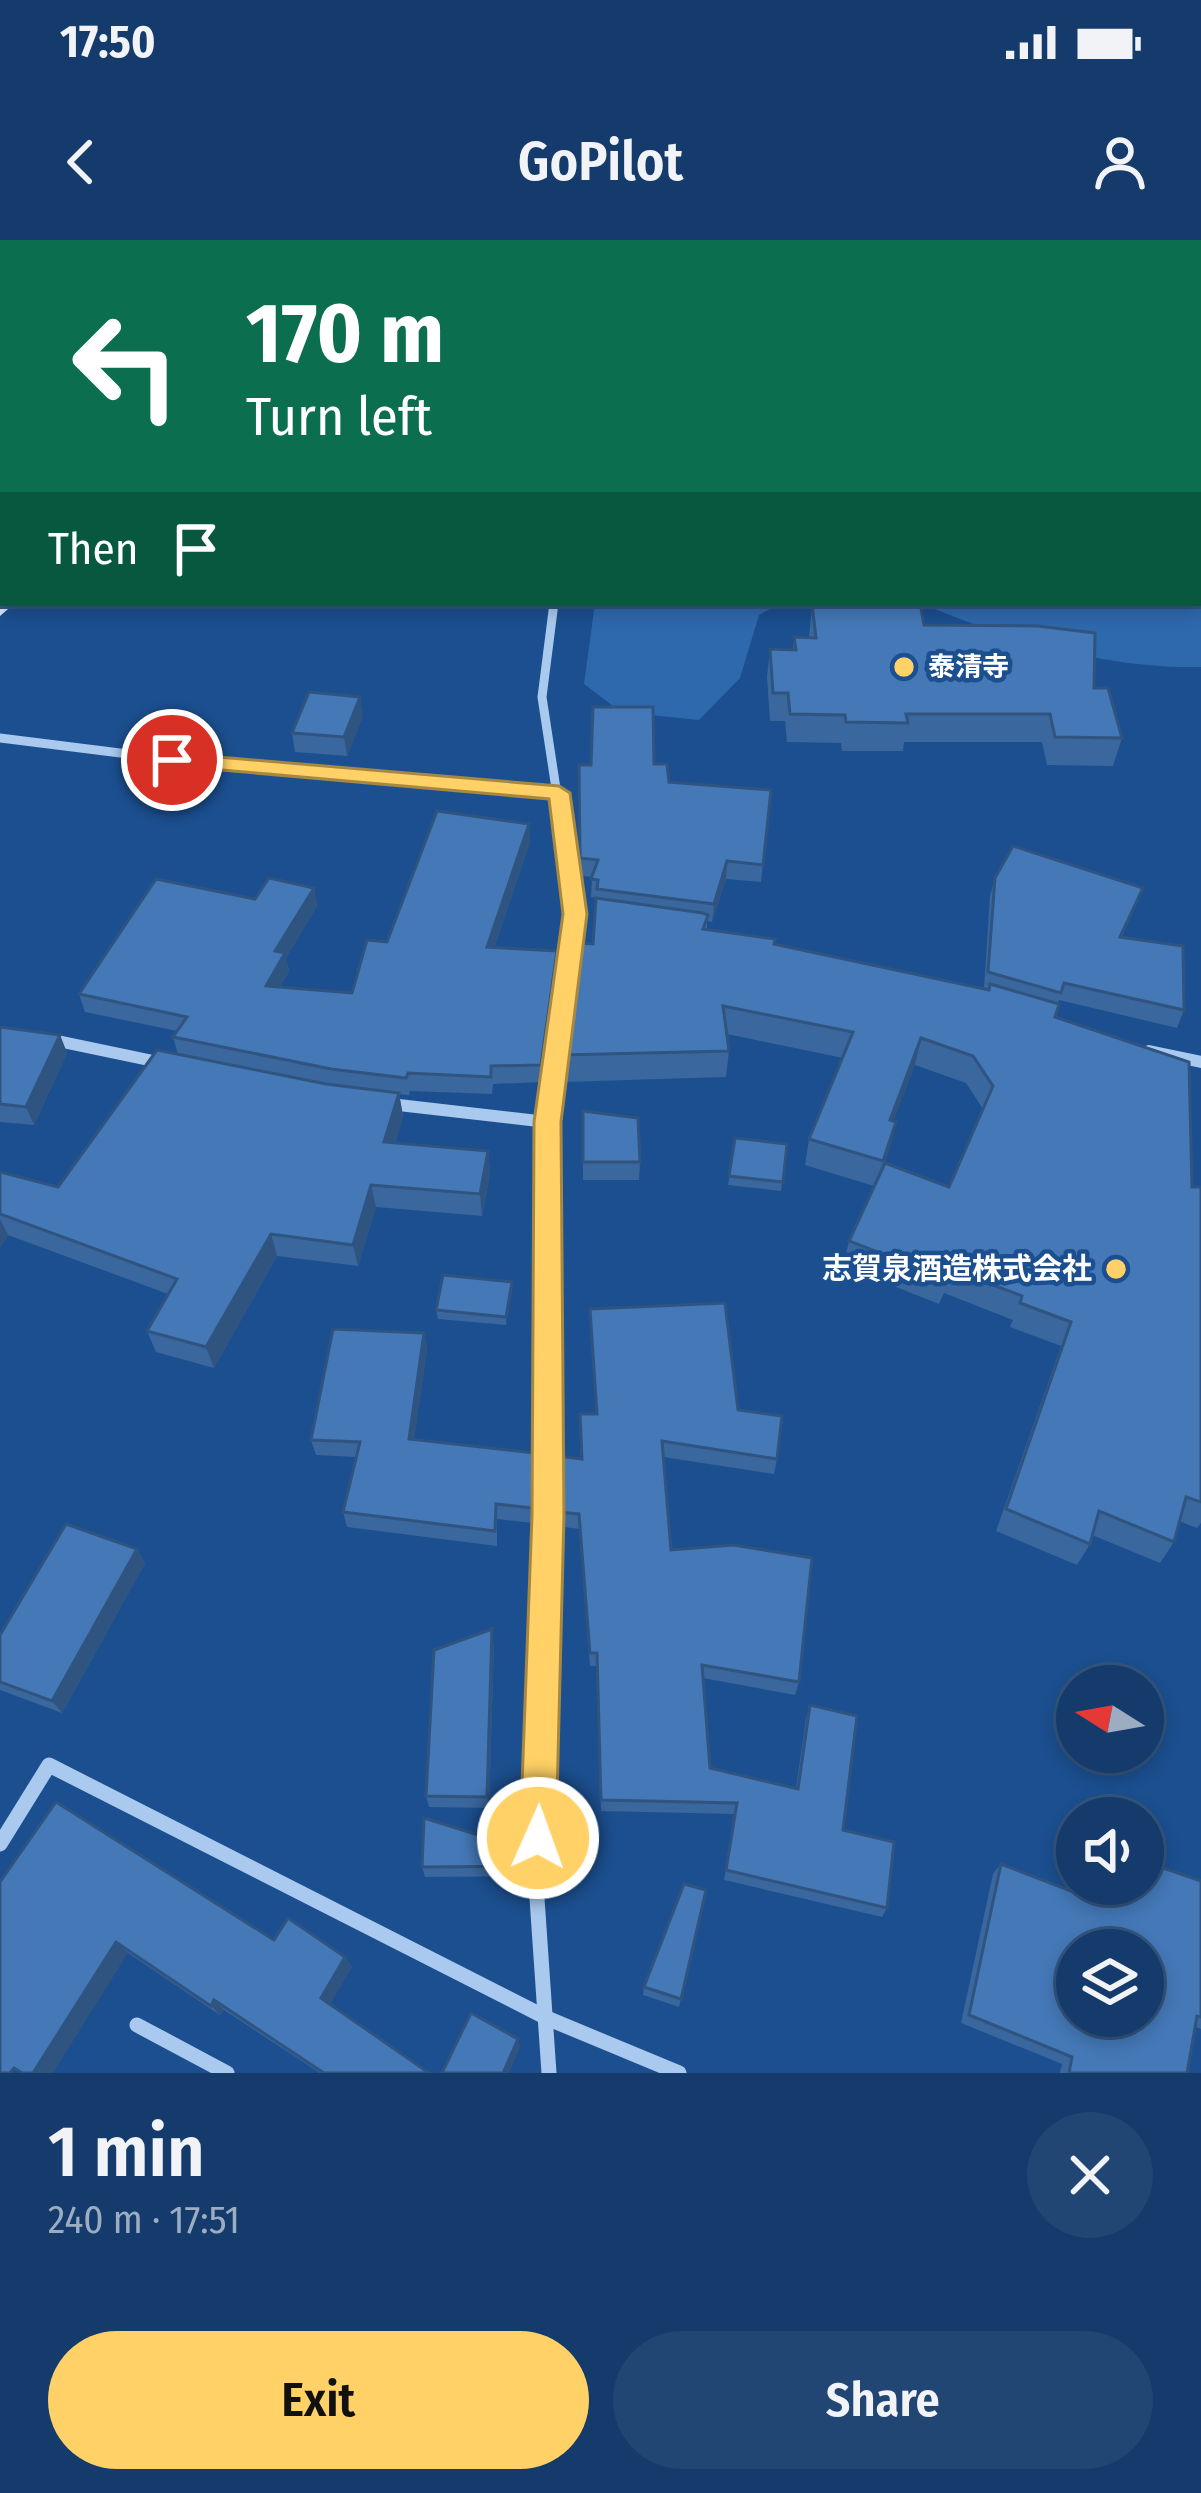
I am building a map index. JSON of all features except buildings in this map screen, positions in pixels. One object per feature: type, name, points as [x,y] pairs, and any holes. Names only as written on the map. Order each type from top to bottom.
[{"type":"street","points":[[549,2073],[549,2019],[536,1884],[548,1515],[548,1122],[575,914],[542,697],[554,606]]},
{"type":"street","points":[[0,738],[216,765],[559,793]]},
{"type":"street","points":[[575,914],[596,915]]},
{"type":"street","points":[[22,1034],[177,1066]]},
{"type":"street","points":[[1131,1047],[1201,1062]]},
{"type":"street","points":[[376,1102],[548,1122]]},
{"type":"street","points":[[0,1844],[49,1765],[549,2019],[679,2073]]},
{"type":"street","points":[[137,2025],[227,2073]]},
{"type":"shaded area","points":[[595,606],[776,606],[759,615],[740,678],[699,720],[621,712],[584,684]]},
{"type":"shaded area","points":[[929,606],[1201,606],[1201,667],[1094,657],[987,629]]},
{"type":"place","name":"泰清寺","points":[[904,667]]},
{"type":"place","name":"志賀泉酒造株式会社","points":[[1116,1269]]},
{"type":"route","points":[[172,760],[559,793],[575,914],[548,1122],[548,1515],[538,1838]]}]
